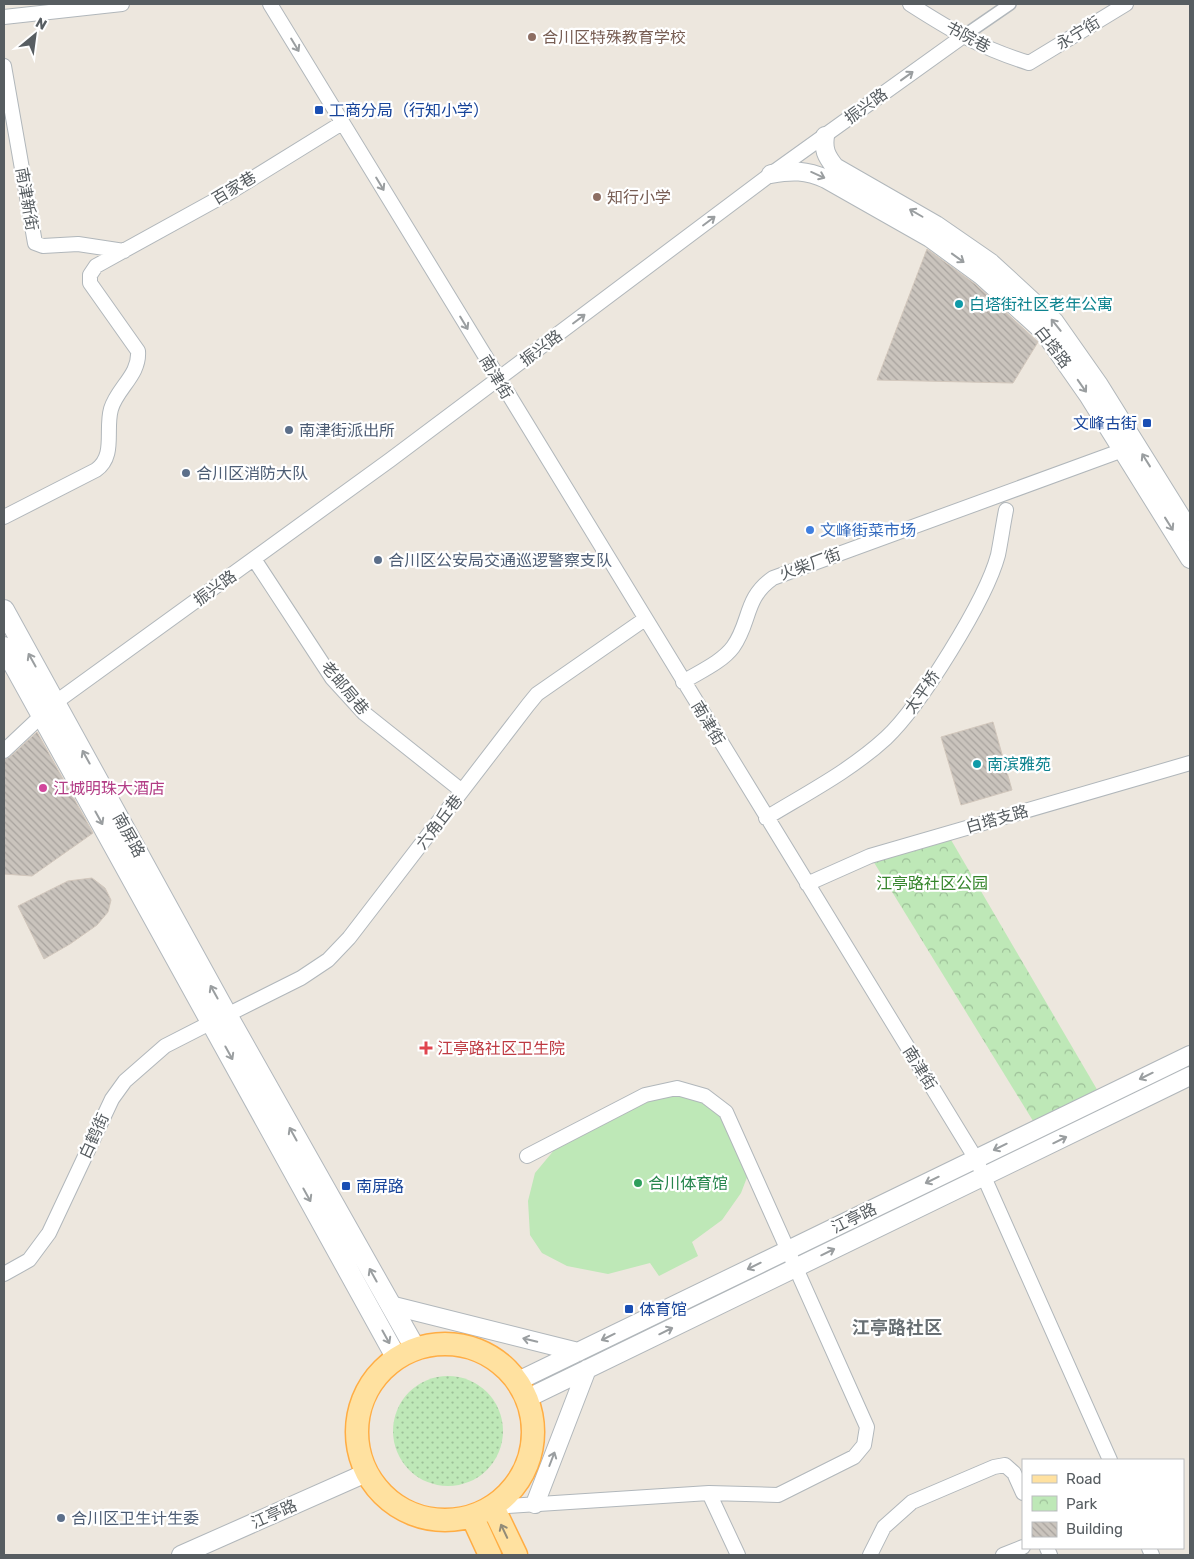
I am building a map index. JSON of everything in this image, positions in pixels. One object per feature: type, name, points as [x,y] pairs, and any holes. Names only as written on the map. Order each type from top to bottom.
[{"type":"main road","name":"南屏路","points":[[4,610],[49,708],[219,1018],[406,1352]]},
{"type":"main road","name":"南屏路","points":[[4,647],[49,708]]},
{"type":"main road","name":"南屏路","points":[[219,1018],[390,1305],[406,1352]]},
{"type":"main road","points":[[430,1344],[455,1345],[482,1352],[505,1368],[523,1390],[533,1440],[527,1466],[513,1489],[493,1507],[458,1520],[436,1520],[415,1515],[395,1506],[379,1491],[366,1473],[358,1452],[356,1430],[360,1407],[369,1386],[406,1352],[430,1344]]},
{"type":"main road","points":[[493,1507],[516,1555]]},
{"type":"main road","points":[[472,1516],[490,1555]]},
{"type":"street","points":[[4,17],[122,4]]},
{"type":"street","name":"南津街","points":[[270,4],[644,619],[976,1159],[1110,1459]]},
{"type":"street","name":"书院巷","points":[[910,4],[962,37],[998,53],[1029,63]]},
{"type":"street","name":"振兴路","points":[[4,750],[49,708],[498,380],[771,174],[1010,4]]},
{"type":"street","name":"永宁街","points":[[1029,63],[1126,4]]},
{"type":"street","name":"南津新街","points":[[4,66],[35,243],[43,246],[93,245],[124,251]]},
{"type":"street","name":"百家巷","points":[[4,517],[105,464],[108,456],[112,404],[134,370],[138,351],[90,283],[90,275],[101,261],[124,251],[232,191],[342,123]]},
{"type":"street","name":"白塔路","points":[[825,136],[824,146],[827,157],[835,166],[936,224],[991,263],[1054,321],[1099,385],[1190,531]]},
{"type":"street","name":"白塔路","points":[[771,174],[794,170],[809,172],[826,179],[930,238],[982,276],[1044,332],[1088,395],[1190,558]]},
{"type":"street","name":"火柴厂街","points":[[683,682],[732,649],[737,641],[751,602],[764,584],[773,578],[1123,450]]},
{"type":"street","name":"太平桥","points":[[766,818],[853,765],[887,737],[906,714],[943,662],[984,590],[998,555],[1006,510]]},
{"type":"street","name":"老邮局巷","points":[[254,559],[339,685],[364,713],[462,791]]},
{"type":"street","name":"六角丘巷","points":[[219,1018],[301,978],[328,960],[349,938],[538,694],[644,619]]},
{"type":"street","name":"白塔支路","points":[[807,884],[870,856],[1190,763]]},
{"type":"street","name":"白鹤街","points":[[4,1274],[29,1260],[49,1233],[112,1099],[125,1081],[165,1046],[219,1018]]},
{"type":"street","name":"江亭路","points":[[523,1390],[578,1352],[1190,1055]]},
{"type":"street","name":"江亭路","points":[[523,1390],[587,1370],[1190,1076]]},
{"type":"street","points":[[493,1507],[709,1493],[778,1495],[854,1458],[864,1445],[867,1427],[726,1112],[705,1096],[677,1088],[645,1095],[527,1156]]},
{"type":"street","points":[[390,1305],[578,1352]]},
{"type":"street","points":[[535,1504],[587,1370]]},
{"type":"street","points":[[870,1555],[884,1527],[912,1502],[994,1467],[1005,1466],[1014,1473],[1022,1491]]},
{"type":"street","name":"江亭路","points":[[181,1555],[366,1473]]},
{"type":"street","points":[[709,1493],[738,1555]]},
{"type":"street","points":[[1003,1555],[1022,1547]]},
{"type":"green space","name":"江亭路社区公园","points":[[947,833],[1102,1098],[1038,1129],[870,856]]},
{"type":"green space","name":"合川体育馆","points":[[677,1088],[726,1112],[743,1133],[751,1167],[741,1193],[722,1220],[692,1242],[698,1256],[659,1276],[650,1263],[608,1274],[567,1266],[542,1253],[530,1235],[528,1201],[535,1173],[565,1137]]},
{"type":"green space","points":[[448,1376],[469,1380],[487,1392],[499,1410],[503,1431],[499,1452],[487,1470],[469,1482],[448,1486],[427,1482],[409,1470],[397,1452],[393,1431],[397,1410],[409,1392],[427,1380]]},
{"type":"building","name":"白塔街社区老年公寓","points":[[927,249],[975,284],[1038,342],[1013,383],[877,380]]},
{"type":"building","name":"南滨雅苑","points":[[993,722],[1012,790],[961,805],[941,737]]},
{"type":"building","name":"江城明珠大酒店","points":[[37,732],[93,833],[32,876],[4,874],[4,760],[10,757]]},
{"type":"building","points":[[92,878],[105,888],[111,900],[108,912],[97,925],[44,959],[18,906],[68,881]]},
{"type":"place","name":"合川区特殊教育学校","points":[[532,37]]},
{"type":"place","name":"工商分局（行知小学）","points":[[319,110]]},
{"type":"place","name":"知行小学","points":[[597,197]]},
{"type":"place","name":"白塔街社区老年公寓","points":[[959,304]]},
{"type":"place","name":"文峰古街","points":[[1147,423]]},
{"type":"place","name":"南津街派出所","points":[[289,430]]},
{"type":"place","name":"合川区消防大队","points":[[186,473]]},
{"type":"place","name":"文峰街菜市场","points":[[810,530]]},
{"type":"place","name":"合川区公安局交通巡逻警察支队","points":[[378,560]]},
{"type":"place","name":"南滨雅苑","points":[[977,764]]},
{"type":"place","name":"江城明珠大酒店","points":[[43,788]]},
{"type":"place","name":"江亭路社区卫生院","points":[[426,1048]]},
{"type":"place","name":"合川体育馆","points":[[638,1183]]},
{"type":"place","name":"南屏路","points":[[346,1186]]},
{"type":"place","name":"体育馆","points":[[629,1309]]},
{"type":"place","name":"合川区卫生计生委","points":[[61,1518]]},
{"type":"district","name":"江亭路社区","points":[[897,1328]]}]
